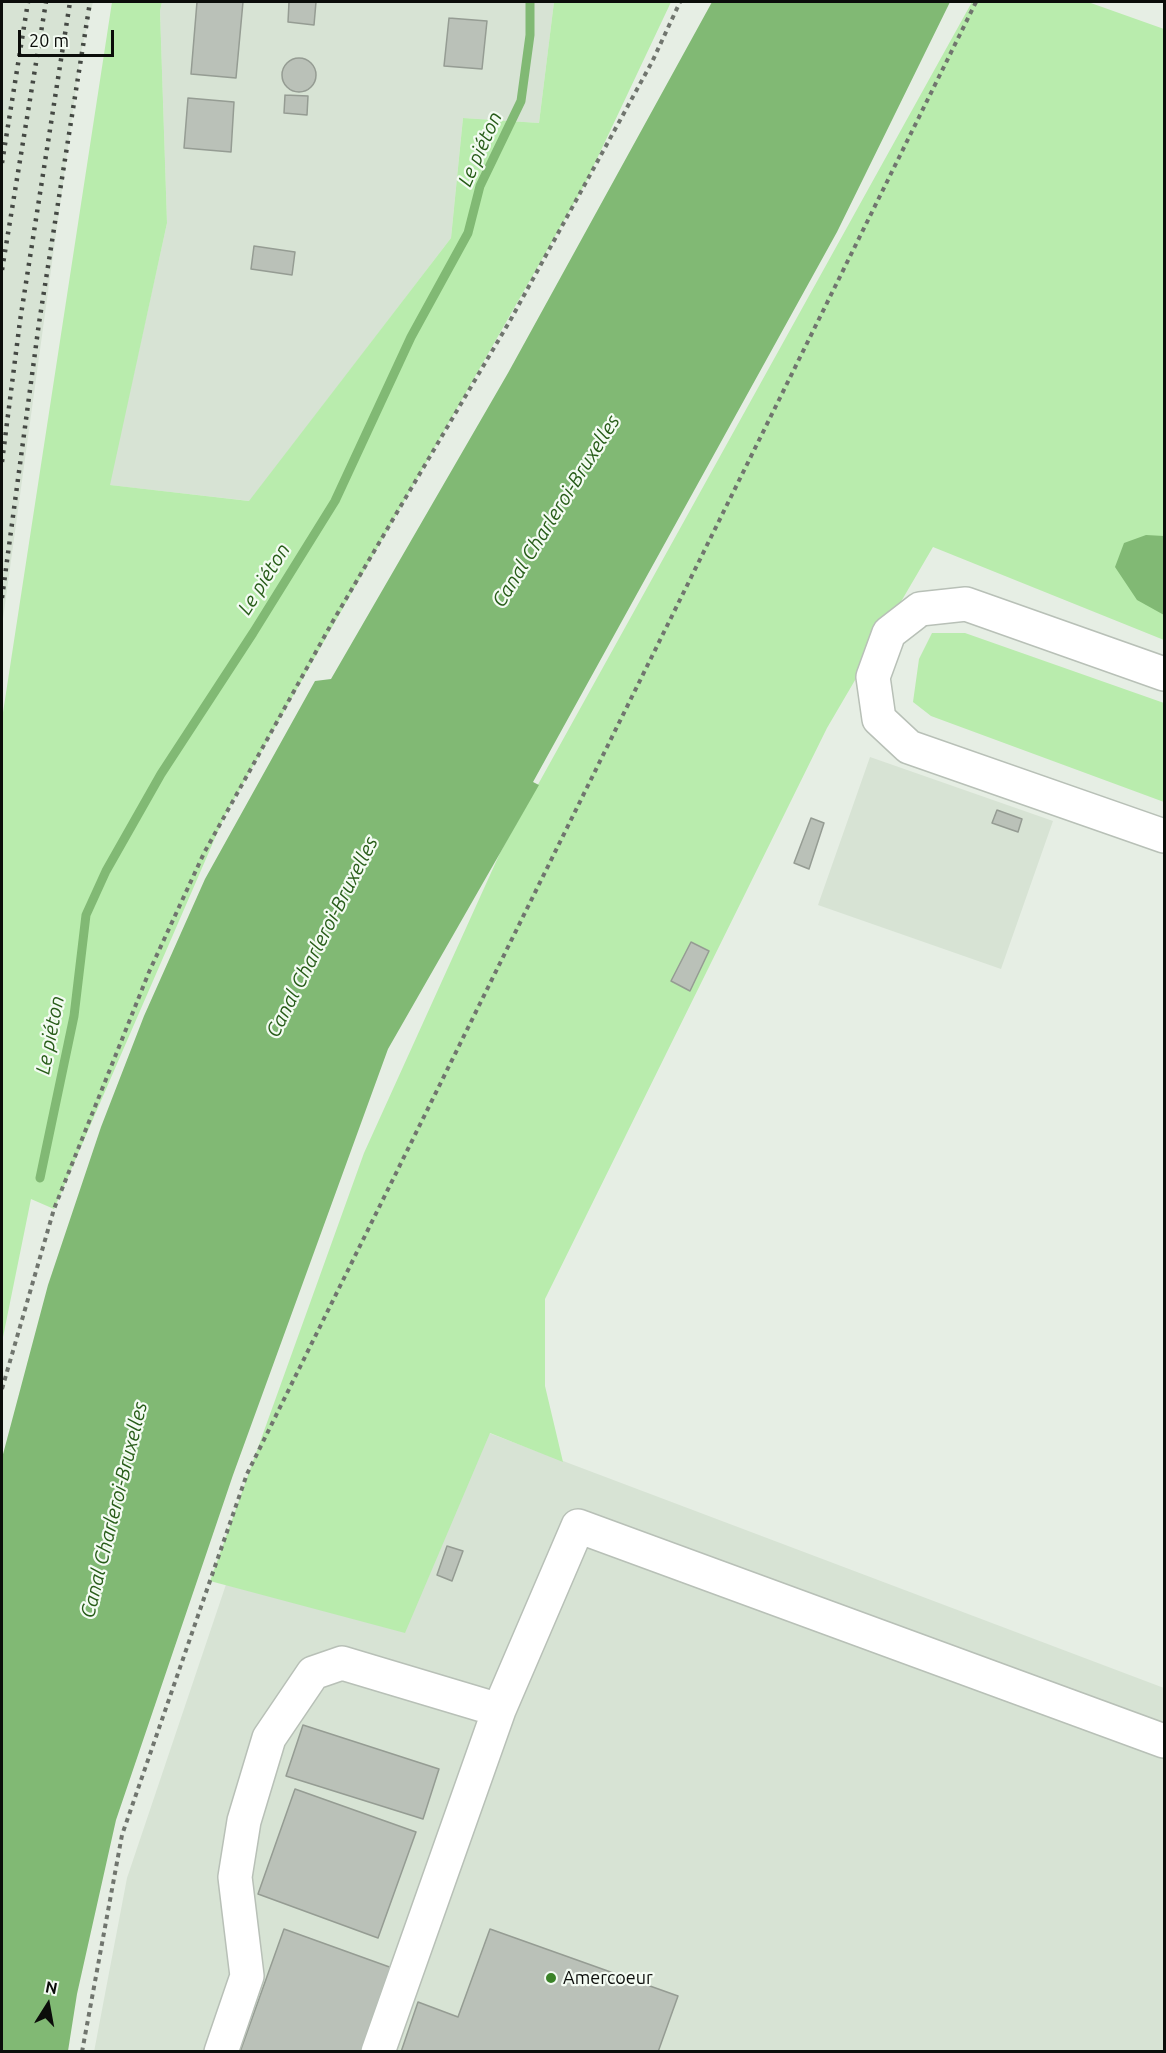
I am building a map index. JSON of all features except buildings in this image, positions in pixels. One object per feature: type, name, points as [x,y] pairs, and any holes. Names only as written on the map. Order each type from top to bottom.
[{"type":"lane","points":[[1164,674],[966,603],[920,609],[889,633],[873,677],[879,719],[909,747],[1164,836]]},
{"type":"lane","points":[[378,2052],[499,1710],[578,1526],[1164,1741]]},
{"type":"lane","points":[[221,2052],[247,1976],[235,1877],[244,1821],[269,1738],[313,1673],[342,1663],[499,1710]]},
{"type":"path","points":[[2,1389],[54,1209],[149,972],[204,853],[333,621],[511,319],[652,62],[680,2]]},
{"type":"path","points":[[82,2052],[122,1835],[248,1474],[976,2]]},
{"type":"shaded area","points":[[2,2],[93,2],[81,52],[2,626]]},
{"type":"shaded area","points":[[112,2],[162,2],[160,11],[167,223],[110,485],[249,501],[451,238],[463,118],[539,123],[554,2],[671,2],[586,182],[225,815],[54,1209],[31,1199],[2,1342],[2,719]]},
{"type":"shaded area","points":[[162,2],[554,2],[539,123],[463,118],[451,238],[250,501],[109,485],[167,223],[160,11]]},
{"type":"shaded area","points":[[972,2],[1088,2],[1164,29],[1164,640],[933,547],[827,728],[545,1299],[545,1386],[563,1462],[490,1433],[405,1633],[210,1581],[364,1153],[500,853]]},
{"type":"shaded area","points":[[932,633],[965,633],[1164,703],[1164,802],[931,716],[913,702],[919,659]]},
{"type":"shaded area","points":[[870,757],[1053,821],[1001,969],[818,905]]},
{"type":"shaded area","points":[[301,1362],[1164,1688],[1164,2051],[94,2052],[127,1878]]},
{"type":"water","name":"Canal Charleroi-Bruxelles","points":[[712,2],[950,2],[837,232],[533,782],[539,785],[388,1049],[233,1475],[116,1820],[77,1994],[68,2051],[2,2051],[2,1458],[48,1285],[101,1127],[144,1016],[205,879],[315,681],[331,679],[508,373]]},
{"type":"water","points":[[1146,535],[1164,536],[1164,615],[1137,600],[1115,567],[1124,543]]},
{"type":"waterway","name":"Le piéton","points":[[40,1178],[74,1016],[86,915],[106,871],[161,774],[335,501],[411,337],[468,233],[480,186],[521,101],[530,35],[530,2]]},
{"type":"railway","points":[[2,163],[28,2]]},
{"type":"railway","points":[[2,270],[46,2]]},
{"type":"railway","points":[[2,462],[20,321],[70,2]]},
{"type":"railway","points":[[2,598],[39,323],[90,2]]},
{"type":"place","name":"Amercoeur","points":[[551,1978]]}]
